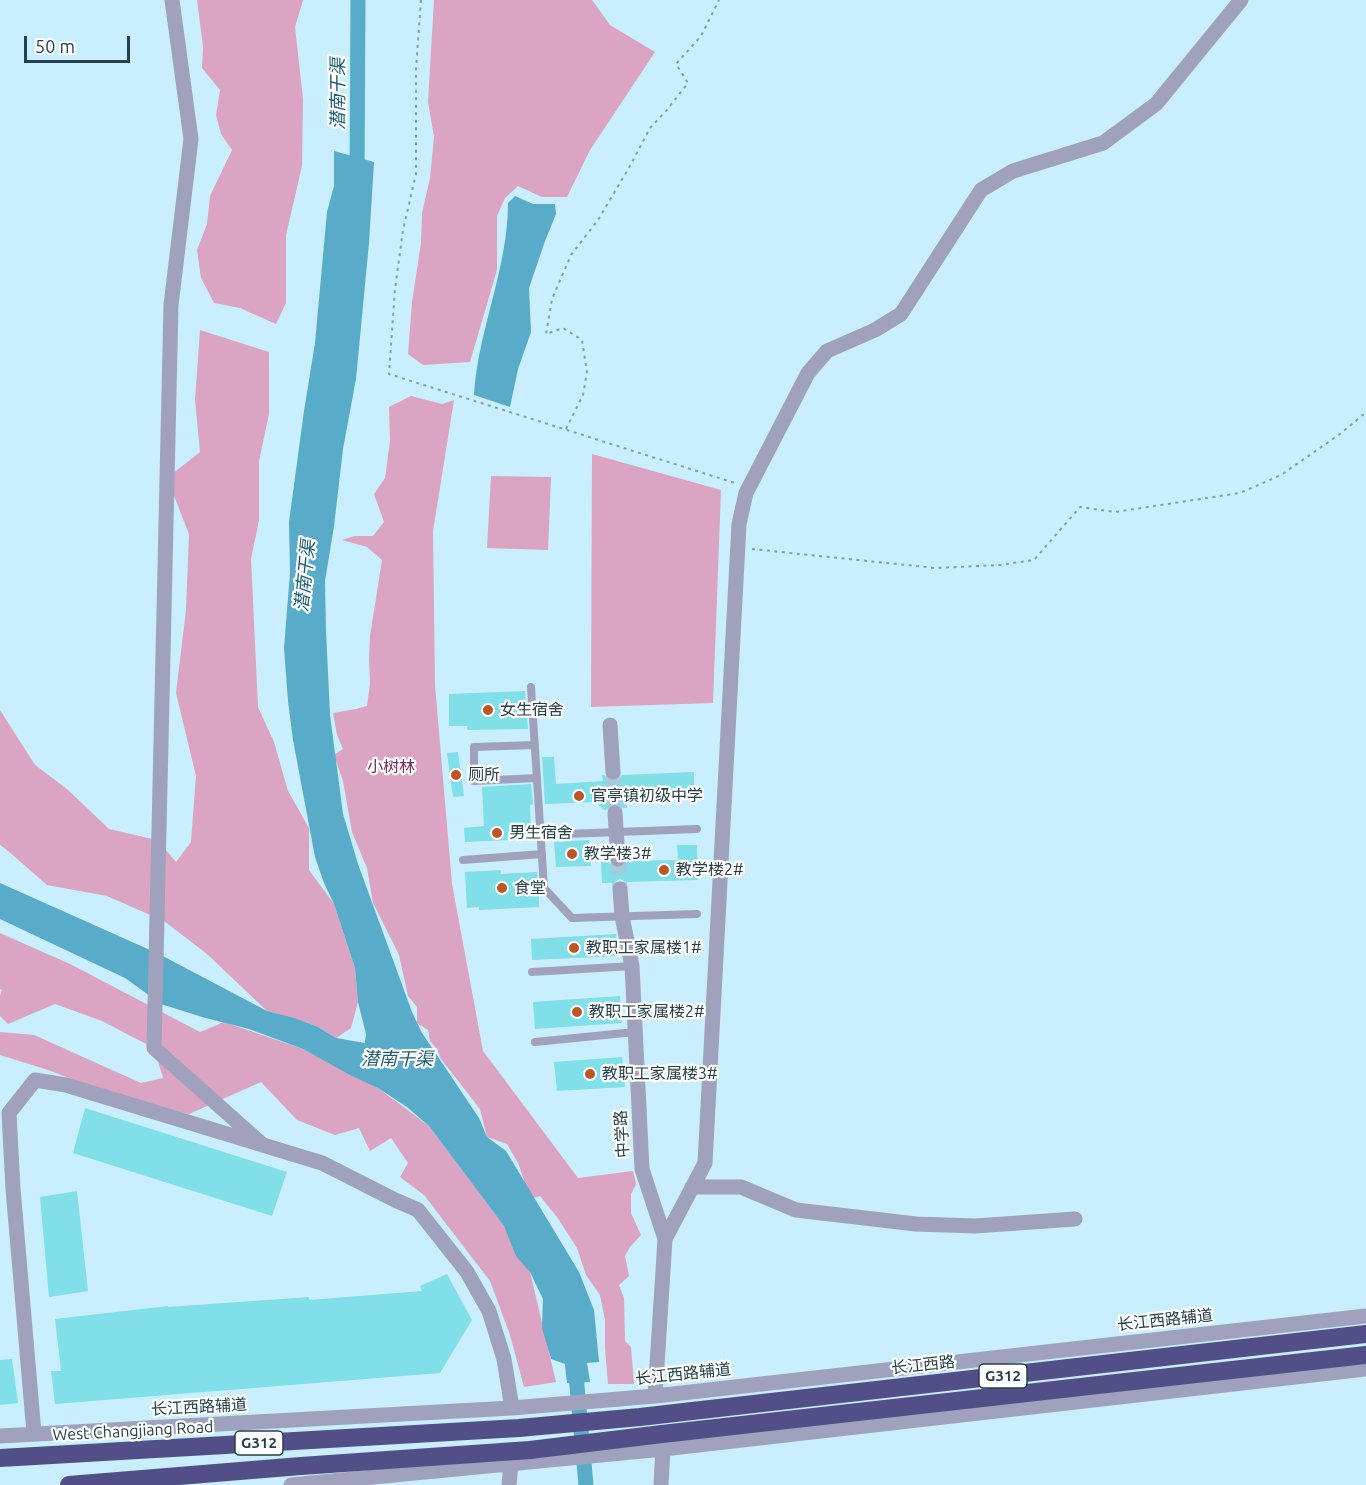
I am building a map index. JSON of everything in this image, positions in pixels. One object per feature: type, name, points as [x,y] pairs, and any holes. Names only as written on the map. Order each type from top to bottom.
[{"type":"highway","name":"长江西路","points":[[519,1428],[640,1417],[1366,1334]]},
{"type":"highway","name":"G312","points":[[69,1485],[301,1466],[531,1456],[644,1436],[1366,1355]]},
{"type":"highway","name":"West Changjiang Road","points":[[0,1458],[519,1428]]},
{"type":"street","points":[[172,0],[191,139],[171,305],[154,1048],[263,1145]]},
{"type":"street","points":[[654,1396],[665,1239],[705,1162],[739,524],[746,494],[808,373],[827,351],[875,330],[901,314],[981,190],[1013,171],[1103,143],[1156,104],[1241,0]]},
{"type":"street","points":[[610,725],[613,772]]},
{"type":"street","points":[[615,813],[618,859]]},
{"type":"street","name":"中学路","points":[[620,889],[622,916],[632,966],[642,1169],[665,1239]]},
{"type":"street","points":[[34,1433],[13,1189],[9,1113],[35,1080],[66,1085],[322,1163],[418,1210],[467,1272],[489,1311],[519,1407]]},
{"type":"street","points":[[692,1186],[741,1187],[796,1210],[916,1224],[975,1226],[1075,1219]]},
{"type":"street","name":"长江西路辅道","points":[[0,1436],[519,1407],[654,1396],[1366,1316]]},
{"type":"street","points":[[291,1485],[511,1464],[531,1456],[663,1449],[1366,1370]]},
{"type":"street","points":[[661,1485],[663,1449]]},
{"type":"street","points":[[509,1485],[511,1464]]},
{"type":"lane","points":[[531,687],[544,888],[572,918],[697,914]]},
{"type":"lane","points":[[535,745],[474,747],[474,781],[537,778]]},
{"type":"lane","points":[[540,835],[697,829]]},
{"type":"lane","points":[[463,860],[542,854]]},
{"type":"lane","points":[[532,972],[632,966]]},
{"type":"lane","points":[[535,1042],[635,1032]]},
{"type":"path","points":[[421,0],[416,69],[417,174],[403,230],[389,375],[737,484],[744,500]]},
{"type":"path","points":[[566,429],[583,395],[586,372],[582,340],[563,328],[546,334],[552,299],[571,255],[598,220],[650,128],[687,83],[676,64],[701,36],[719,0]]},
{"type":"path","points":[[738,548],[935,568],[1000,565],[1034,560],[1080,507],[1115,512],[1240,493],[1281,474],[1340,434],[1364,414],[1366,415]]},
{"type":"green space","points":[[197,0],[303,0],[295,27],[303,99],[302,166],[286,235],[286,303],[276,324],[240,308],[214,303],[201,278],[197,250],[207,224],[210,196],[232,150],[221,134],[216,115],[220,90],[202,68],[203,46]]},
{"type":"green space","points":[[434,0],[592,0],[610,25],[655,52],[590,150],[567,197],[542,197],[518,186],[505,198],[497,216],[497,270],[470,362],[423,365],[408,354],[412,302],[421,243],[422,213],[430,178],[434,137],[428,102]]},
{"type":"green space","points":[[200,330],[269,352],[269,414],[259,461],[259,520],[251,559],[258,707],[274,742],[288,791],[309,828],[309,870],[334,904],[355,968],[358,1002],[351,1028],[336,1038],[318,1027],[295,1018],[267,1011],[207,954],[164,921],[107,896],[47,885],[0,845],[0,710],[35,765],[67,789],[109,829],[157,840],[176,862],[191,842],[196,776],[176,693],[186,610],[189,534],[167,478],[200,452],[195,400]]},
{"type":"green space","name":"小树林","points":[[411,396],[442,404],[454,400],[433,531],[435,685],[452,884],[483,1051],[578,1178],[633,1171],[636,1184],[631,1194],[631,1213],[641,1235],[625,1256],[629,1276],[619,1285],[624,1298],[625,1341],[631,1347],[634,1384],[608,1384],[605,1320],[600,1295],[586,1275],[577,1248],[540,1196],[530,1199],[519,1165],[507,1144],[487,1137],[480,1109],[441,1059],[437,1049],[430,1041],[428,1030],[417,1023],[417,1007],[408,996],[399,955],[373,903],[367,868],[352,832],[343,781],[334,755],[343,749],[337,735],[333,713],[367,706],[370,684],[370,636],[382,560],[367,547],[342,540],[355,536],[373,536],[384,522],[374,494],[385,478],[390,441],[389,407]]},
{"type":"green space","points":[[592,454],[721,490],[713,703],[591,707]]},
{"type":"green space","points":[[491,476],[551,477],[548,550],[487,548]]},
{"type":"green space","points":[[0,933],[70,964],[200,1032],[224,1022],[303,1049],[378,1088],[429,1126],[504,1226],[530,1272],[556,1382],[524,1387],[510,1335],[490,1281],[424,1195],[400,1177],[408,1163],[391,1138],[370,1151],[359,1128],[335,1135],[297,1120],[261,1082],[189,1114],[144,1106],[48,1070],[0,1055],[0,1032],[34,1035],[141,1083],[163,1078],[154,1048],[102,1021],[55,1004],[8,1024],[0,1016],[2,990],[0,989]]},
{"type":"water","name":"潜南干渠","points":[[334,151],[374,162],[356,379],[343,449],[325,581],[330,715],[343,814],[358,864],[412,1012],[422,1033],[479,1118],[487,1137],[506,1151],[579,1272],[594,1310],[599,1362],[587,1363],[590,1382],[567,1383],[565,1364],[551,1359],[542,1328],[543,1299],[530,1272],[516,1256],[504,1226],[429,1126],[407,1107],[378,1088],[303,1049],[249,1029],[161,1004],[125,978],[0,919],[0,883],[159,954],[267,1011],[318,1027],[336,1038],[365,1043],[366,1034],[358,1002],[355,968],[334,904],[315,857],[293,740],[284,648],[290,573],[289,522],[315,343],[327,212],[334,186]]},
{"type":"water","points":[[515,196],[533,204],[555,204],[556,214],[529,288],[531,332],[518,369],[510,407],[474,395],[481,347],[503,252],[508,203]]},
{"type":"building","name":"女生宿舍","points":[[525,691],[528,729],[467,730],[467,726],[449,726],[449,694]]},
{"type":"building","name":"厕所","points":[[458,752],[464,796],[453,797],[447,753]]},
{"type":"building","points":[[542,757],[554,757],[556,784],[603,781],[602,775],[613,782],[619,780],[622,775],[694,772],[694,793],[627,797],[627,808],[614,803],[606,810],[596,802],[545,804]]},
{"type":"building","points":[[531,784],[533,804],[530,805],[531,839],[465,842],[464,828],[484,826],[482,787]]},
{"type":"building","name":"教学楼3#","points":[[589,840],[591,866],[556,867],[554,842]]},
{"type":"building","name":"教学楼2#","points":[[677,845],[697,845],[698,880],[626,882],[620,879],[613,883],[602,883],[601,862],[609,862],[618,869],[624,867],[627,861],[678,860]]},
{"type":"building","name":"食堂","points":[[501,870],[501,874],[537,872],[539,907],[479,910],[479,907],[467,908],[465,872]]},
{"type":"building","name":"教职工家属楼1#","points":[[616,934],[618,956],[532,960],[531,939]]},
{"type":"building","name":"教职工家属楼2#","points":[[620,996],[622,1023],[535,1029],[533,1002]]},
{"type":"building","name":"教职工家属楼3#","points":[[622,1057],[625,1087],[557,1091],[554,1062]]},
{"type":"building","points":[[85,1108],[287,1172],[272,1216],[73,1153]]},
{"type":"building","points":[[77,1191],[88,1291],[49,1297],[40,1197]]},
{"type":"building","points":[[447,1274],[472,1320],[440,1373],[55,1404],[51,1371],[61,1371],[55,1319],[168,1306],[309,1297],[309,1300],[422,1291],[420,1286]]},
{"type":"building","points":[[12,1359],[18,1403],[0,1405],[0,1360]]},
{"type":"waterway","name":"潜南干渠","points":[[357,177],[358,0]]},
{"type":"waterway","name":"潜南干渠","points":[[575,1364],[586,1485]]},
{"type":"tunnel","points":[[613,772],[615,813]]},
{"type":"tunnel","points":[[618,859],[620,889]]},
{"type":"place","name":"女生宿舍","points":[[488,710]]},
{"type":"place","name":"厕所","points":[[456,775]]},
{"type":"place","name":"官亭镇初级中学","points":[[579,796]]},
{"type":"place","name":"男生宿舍","points":[[497,833]]},
{"type":"place","name":"教学楼3#","points":[[572,854]]},
{"type":"place","name":"教学楼2#","points":[[664,870]]},
{"type":"place","name":"食堂","points":[[502,888]]},
{"type":"place","name":"教职工家属楼1#","points":[[574,948]]},
{"type":"place","name":"教职工家属楼2#","points":[[577,1012]]},
{"type":"place","name":"教职工家属楼3#","points":[[590,1074]]}]
